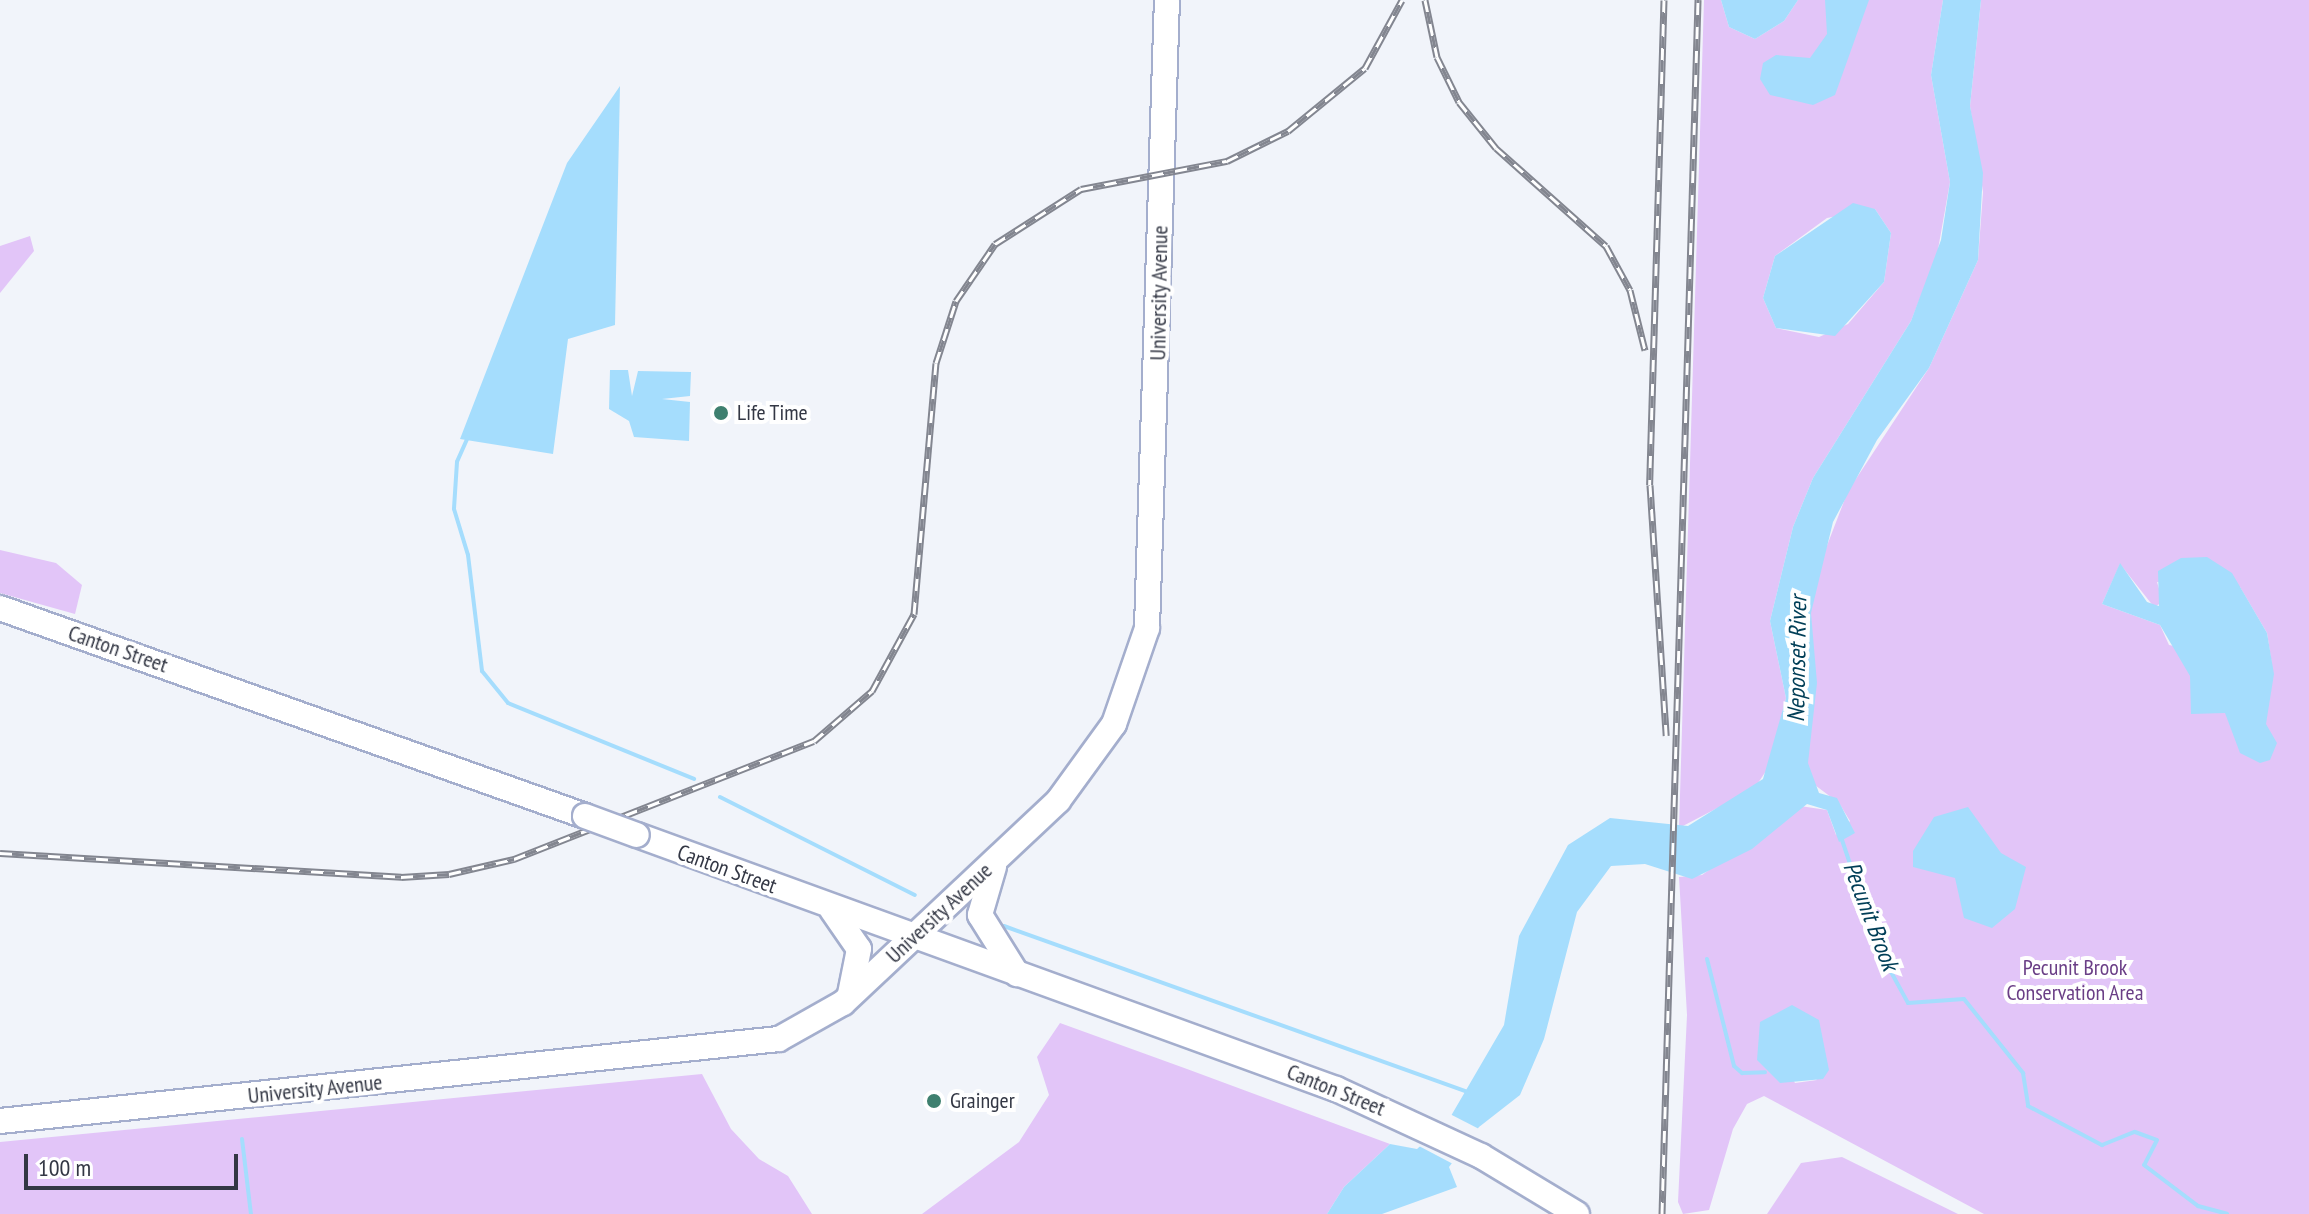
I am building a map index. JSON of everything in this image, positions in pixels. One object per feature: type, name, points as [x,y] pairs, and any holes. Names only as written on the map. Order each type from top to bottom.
[{"type":"main road","name":"University Avenue","points":[[0,1121],[745,1046],[801,1030],[843,1003],[1001,855],[1066,792],[1102,743],[1125,701],[1147,628],[1167,0]]},
{"type":"main road","name":"Canton Street","points":[[0,608],[1297,1074],[1421,1126],[1481,1156],[1577,1214]]},
{"type":"main road","points":[[1001,855],[980,915],[1017,974]]},
{"type":"main road","points":[[827,906],[859,949],[858,976],[843,1003]]},
{"type":"green space","points":[[1704,0],[1721,0],[1729,27],[1755,39],[1784,21],[1798,0],[1943,0],[1931,75],[1950,182],[1937,255],[1911,321],[1813,478],[1793,527],[1770,621],[1786,698],[1768,768],[1754,789],[1679,828]],"holes":[[[1875,209],[1891,233],[1884,282],[1848,324],[1819,337],[1776,328],[1763,298],[1775,256],[1827,218]]]},
{"type":"green space","name":"Pecunit Brook Conservation Area","points":[[1981,0],[2309,0],[2309,1214],[1984,1214],[1764,1096],[1747,1104],[1733,1129],[1709,1210],[1683,1214],[1678,1202],[1687,1015],[1679,877],[1702,875],[1800,806],[1827,810],[1836,835],[1850,821],[1839,803],[1792,768],[1793,634],[1848,491],[1929,368],[1978,260],[1983,192],[1970,106]],"holes":[[[2120,564],[2154,607],[2163,602],[2157,582],[2240,587],[2267,633],[2272,665],[2169,645],[2160,625],[2102,604]],[[1762,1022],[1817,1080],[1795,1083]]]},
{"type":"green space","points":[[30,236],[34,251],[0,293],[0,246]]},
{"type":"green space","points":[[0,550],[56,563],[82,585],[75,614],[0,593]]},
{"type":"green space","points":[[1060,1023],[1390,1144],[1344,1187],[1327,1214],[922,1214],[1019,1142],[1049,1095],[1037,1057]]},
{"type":"green space","points":[[702,1074],[731,1129],[759,1159],[788,1176],[812,1214],[0,1214],[0,1142]]},
{"type":"green space","points":[[1842,1157],[1958,1214],[1767,1214],[1801,1163]]},
{"type":"water","points":[[1721,0],[1798,0],[1784,21],[1755,39],[1729,27]]},
{"type":"water","points":[[1825,0],[1869,0],[1835,95],[1813,105],[1770,95],[1760,79],[1763,63],[1776,55],[1810,58],[1827,34]]},
{"type":"water","name":"Neponset River","points":[[1943,0],[1981,0],[1970,106],[1983,173],[1978,260],[1929,368],[1877,440],[1833,522],[1811,613],[1817,683],[1808,763],[1819,793],[1837,798],[1855,833],[1839,842],[1827,810],[1807,804],[1752,849],[1692,879],[1645,864],[1611,866],[1577,912],[1544,1039],[1520,1095],[1479,1127],[1449,1167],[1457,1187],[1382,1214],[1327,1214],[1344,1187],[1390,1144],[1417,1149],[1448,1121],[1504,1025],[1519,936],[1568,845],[1610,818],[1688,826],[1763,779],[1786,698],[1770,621],[1793,527],[1813,478],[1911,321],[1941,240],[1950,182],[1931,75]]},
{"type":"water","points":[[620,86],[615,325],[568,339],[553,454],[460,439],[567,163]]},
{"type":"water","points":[[1853,203],[1875,209],[1891,233],[1884,282],[1835,336],[1776,328],[1763,298],[1775,256]]},
{"type":"water","points":[[610,370],[628,370],[632,396],[638,371],[691,372],[690,396],[662,399],[690,402],[689,441],[634,437],[629,421],[609,409]]},
{"type":"water","points":[[2207,557],[2232,573],[2267,633],[2274,674],[2266,724],[2277,743],[2270,760],[2260,763],[2240,753],[2225,713],[2191,714],[2190,676],[2160,625],[2102,604],[2120,563],[2147,602],[2159,606],[2158,571],[2181,558]]},
{"type":"water","points":[[1968,807],[2001,853],[2026,867],[2015,909],[1992,928],[1964,918],[1955,878],[1913,867],[1913,851],[1934,817]]},
{"type":"water","points":[[1792,1005],[1819,1020],[1829,1070],[1823,1079],[1780,1083],[1757,1060],[1760,1022]]},
{"type":"pier","points":[[1448,1113],[1481,1130],[1455,1165],[1417,1145]]},
{"type":"waterway","points":[[468,437],[457,462],[454,509],[468,555],[482,671],[508,703],[694,779]]},
{"type":"waterway","points":[[720,797],[915,895]]},
{"type":"waterway","name":"Pecunit Brook","points":[[1841,837],[1879,950],[1908,1003],[1964,999],[2023,1073],[2028,1106],[2102,1145],[2135,1132],[2157,1140],[2144,1165],[2198,1206],[2227,1214]]},
{"type":"waterway","points":[[1004,926],[1468,1092]]},
{"type":"waterway","points":[[1707,959],[1734,1066],[1742,1073],[1765,1072]]},
{"type":"waterway","points":[[242,1139],[251,1214]]},
{"type":"railway","points":[[0,853],[401,877],[449,874],[514,859],[814,741],[872,691],[914,614],[936,363],[956,301],[995,244],[1081,189],[1227,161],[1288,131],[1365,68],[1402,0]]},
{"type":"railway","points":[[1425,0],[1437,57],[1459,102],[1496,148],[1606,246],[1630,290],[1645,350]]},
{"type":"railway","points":[[1664,0],[1650,485],[1666,735]]},
{"type":"railway","points":[[1662,1214],[1698,0]]},
{"type":"place","name":"Life Time","points":[[721,413]]},
{"type":"place","name":"Grainger","points":[[934,1101]]}]
